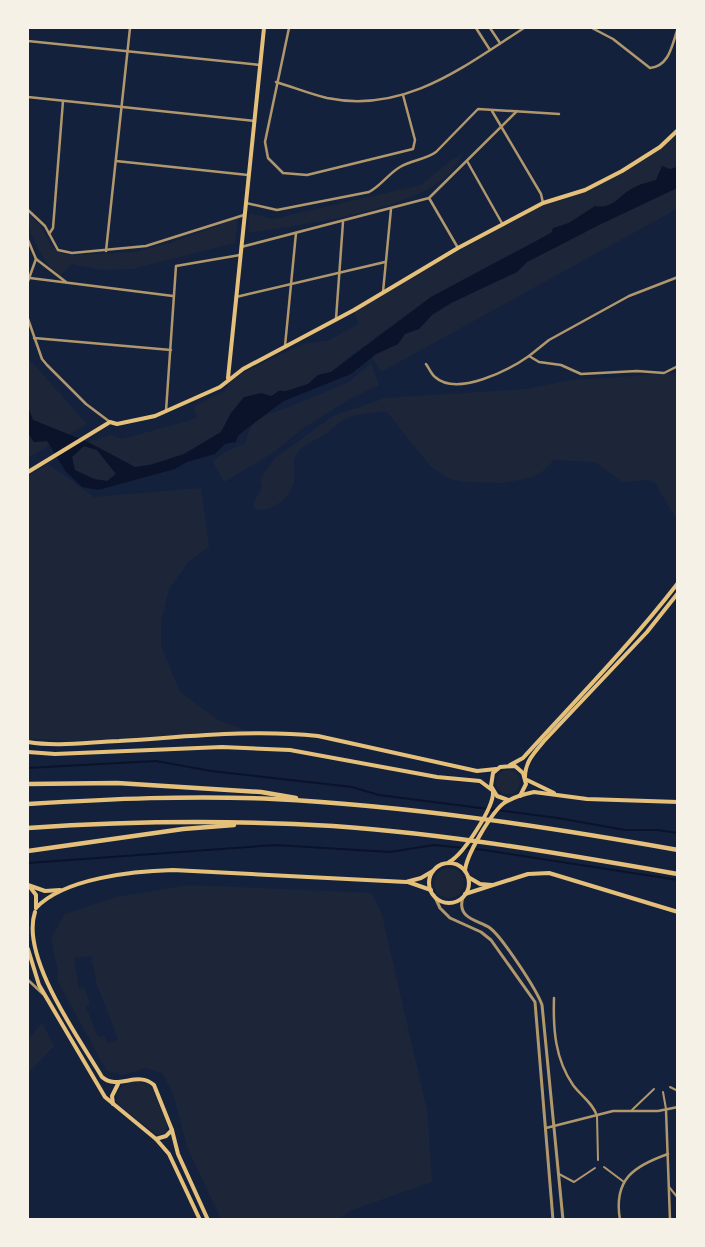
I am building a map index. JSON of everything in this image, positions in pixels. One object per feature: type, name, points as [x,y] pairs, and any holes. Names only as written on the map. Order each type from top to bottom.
[{"type":"highway","points":[[28,784],[117,784],[261,792],[314,802]]},
{"type":"highway","points":[[28,804],[110,800],[230,798],[314,802],[408,810],[499,821],[678,850]]},
{"type":"highway","points":[[28,828],[110,823],[249,823],[343,827],[455,839],[678,874]]},
{"type":"highway","points":[[28,851],[249,823]]},
{"type":"main road","points":[[228,378],[264,28]]},
{"type":"main road","points":[[28,472],[110,422],[117,424],[166,412],[220,386],[228,378],[383,294],[458,248],[544,203],[585,190],[622,171],[660,147],[678,130]]},
{"type":"main road","points":[[28,742],[60,744],[293,733],[318,736],[477,771],[496,770],[523,758],[650,619],[678,584]]},
{"type":"main road","points":[[517,797],[524,790],[526,765],[534,752],[647,632],[678,593]]},
{"type":"main road","points":[[28,752],[56,754],[222,747],[282,750],[329,756],[437,777],[471,779],[486,784],[501,798],[510,800]]},
{"type":"main road","points":[[510,765],[519,769],[525,778],[534,785],[559,794]]},
{"type":"main road","points":[[406,882],[421,878],[461,852],[490,806],[493,791],[491,777],[496,770]]},
{"type":"main road","points":[[465,871],[468,857],[499,808],[517,797],[534,792],[587,799],[678,802]]},
{"type":"main road","points":[[446,863],[457,864],[468,876],[480,884],[496,885]]},
{"type":"main road","points":[[28,885],[49,892],[116,875],[160,871],[406,882],[430,890],[434,895],[448,902],[528,874],[548,873],[678,912]]},
{"type":"main road","points":[[430,890],[429,880],[433,871]]},
{"type":"main road","points":[[464,896],[468,887],[468,876]]},
{"type":"main road","points":[[28,885],[36,895],[31,926],[32,937],[49,987],[102,1077],[109,1082],[118,1084],[134,1079],[151,1083],[161,1100],[178,1154],[208,1220]]},
{"type":"main road","points":[[28,919],[48,898],[70,888]]},
{"type":"main road","points":[[28,949],[36,975],[46,997],[105,1097],[156,1139],[174,1162],[200,1220]]},
{"type":"main road","points":[[113,1104],[112,1096],[118,1084]]},
{"type":"main road","points":[[156,1139],[166,1136],[172,1130]]},
{"type":"street","points":[[106,251],[130,28]]},
{"type":"street","points":[[289,28],[276,82],[265,142],[266,151],[276,169],[289,175],[307,175],[413,149],[414,140],[404,95]]},
{"type":"street","points":[[476,28],[490,50]]},
{"type":"street","points":[[490,28],[500,43]]},
{"type":"street","points":[[276,82],[318,96],[341,100],[372,101],[404,95],[429,87],[524,28]]},
{"type":"street","points":[[592,28],[613,39],[650,68],[659,66],[665,61],[678,28]]},
{"type":"street","points":[[28,41],[260,65]]},
{"type":"street","points":[[28,97],[254,121]]},
{"type":"street","points":[[49,234],[53,228],[63,101]]},
{"type":"street","points":[[246,203],[277,210],[369,192],[379,187],[389,174],[401,166],[436,152],[474,110],[559,114]]},
{"type":"street","points":[[491,110],[541,194],[544,203]]},
{"type":"street","points":[[241,246],[343,222],[429,198],[502,128],[517,111]]},
{"type":"street","points":[[116,162],[248,175]]},
{"type":"street","points":[[467,162],[503,224]]},
{"type":"street","points":[[429,198],[458,248]]},
{"type":"street","points":[[383,294],[391,209]]},
{"type":"street","points":[[28,210],[42,222],[55,246],[63,252],[106,251],[161,242],[244,215]]},
{"type":"street","points":[[336,320],[343,222]]},
{"type":"street","points":[[285,347],[296,233]]},
{"type":"street","points":[[28,240],[36,259],[67,282]]},
{"type":"street","points":[[166,412],[176,266],[240,255]]},
{"type":"street","points":[[36,259],[29,280],[67,282],[173,296]]},
{"type":"street","points":[[236,297],[385,262]]},
{"type":"street","points":[[426,364],[435,377],[441,380],[470,384],[489,378],[529,356],[549,340],[628,296],[678,277]]},
{"type":"street","points":[[28,319],[34,338],[47,366],[86,404],[110,422]]},
{"type":"street","points":[[34,338],[171,350]]},
{"type":"street","points":[[529,356],[538,362],[561,365],[581,374],[637,371],[664,373],[678,366]]},
{"type":"street","points":[[434,895],[440,908],[450,918],[482,932],[491,940],[533,999],[537,1019],[554,1220]]},
{"type":"street","points":[[464,896],[462,907],[466,915],[494,932],[540,998],[543,1010],[563,1220]]},
{"type":"street","points":[[28,980],[46,997]]},
{"type":"street","points":[[554,998],[554,1032],[561,1061],[572,1084],[594,1108],[597,1116],[598,1160]]},
{"type":"street","points":[[670,1087],[678,1091]]},
{"type":"street","points":[[630,1112],[654,1089]]},
{"type":"street","points":[[663,1092],[666,1110],[670,1220]]},
{"type":"street","points":[[546,1128],[554,1128],[613,1111],[666,1110],[678,1106]]},
{"type":"street","points":[[620,1220],[618,1198],[624,1182],[644,1164],[668,1154]]},
{"type":"street","points":[[604,1167],[624,1182]]},
{"type":"street","points":[[559,1174],[574,1182],[596,1168]]},
{"type":"street","points":[[669,1187],[678,1198]]},
{"type":"shaded area","points":[[677,130],[677,167],[656,180],[625,193],[614,203],[604,208],[587,211],[551,233],[431,297],[368,343],[373,356],[398,344],[405,334],[419,329],[432,315],[471,292],[517,272],[527,262],[677,188],[677,209],[381,372],[365,345],[331,372],[318,375],[308,384],[271,396],[261,393],[231,413],[221,432],[184,454],[162,462],[135,467],[88,442],[110,435],[122,439],[191,420],[198,416],[195,415],[194,406],[223,392],[233,379],[246,371],[303,344],[329,340],[358,324],[354,310],[543,203],[585,190],[660,147]]},
{"type":"shaded area","points":[[464,153],[446,177],[404,200],[324,221],[248,233],[249,213],[272,219],[421,185],[449,162]]},
{"type":"shaded area","points":[[662,166],[670,169],[677,167],[677,188],[599,225],[527,262],[517,272],[451,303],[432,315],[419,329],[405,334],[398,344],[376,354],[351,374],[244,417],[236,442],[225,444],[215,454],[187,462],[175,469],[98,490],[82,487],[66,472],[47,441],[34,442],[28,433],[28,407],[33,420],[88,442],[135,467],[150,465],[184,454],[221,432],[231,413],[244,397],[261,393],[271,396],[308,384],[318,375],[331,372],[431,297],[551,233],[553,228],[569,223],[595,206],[607,206],[631,189],[656,180]],"holes":[[[84,446],[97,450],[116,474],[107,481],[94,479],[75,470],[72,457]]]},
{"type":"shaded area","points":[[28,213],[43,229],[50,244],[58,252],[71,255],[135,252],[173,242],[238,218],[235,243],[132,269],[102,270],[72,264],[59,277],[37,248]]},
{"type":"shaded area","points":[[28,358],[87,424],[68,435],[33,420],[28,407]]},
{"type":"shaded area","points":[[371,363],[379,385],[348,400],[305,427],[271,454],[224,482],[213,462],[223,453],[245,443],[254,418],[284,409],[349,382]]},
{"type":"shaded area","points":[[677,373],[677,520],[655,483],[650,480],[622,482],[595,462],[554,460],[542,472],[533,477],[503,483],[466,482],[449,479],[430,466],[387,412],[349,417],[303,447],[296,455],[294,482],[289,494],[272,507],[260,510],[254,508],[254,502],[262,487],[260,479],[275,458],[333,416],[385,398],[526,389],[572,380]]},
{"type":"shaded area","points":[[28,433],[34,442],[47,441],[50,445],[28,458]]},
{"type":"shaded area","points":[[84,446],[97,450],[116,474],[107,481],[94,479],[74,470],[72,457]]},
{"type":"shaded area","points":[[48,464],[94,497],[201,488],[209,547],[189,561],[169,589],[161,621],[161,646],[180,692],[220,721],[249,731],[79,741],[28,739],[28,476]]},
{"type":"shaded area","points":[[508,770],[517,773],[520,782],[517,791],[508,794],[499,791],[496,782],[499,773]]},
{"type":"shaded area","points":[[449,868],[460,872],[464,883],[460,894],[449,898],[438,894],[434,883],[438,872]]},
{"type":"shaded area","points":[[189,885],[372,893],[382,915],[427,1110],[432,1182],[352,1210],[339,1219],[221,1219],[187,1147],[174,1097],[163,1074],[146,1068],[123,1075],[106,1070],[57,980],[58,971],[51,938],[65,914],[116,897]],"holes":[[[91,956],[97,985],[118,1039],[108,1044],[104,1036],[98,1037],[86,1007],[90,1004],[84,987],[79,989],[74,958]]]},
{"type":"shaded area","points":[[42,1023],[54,1046],[28,1073],[28,1039]]},
{"type":"shaded area","points":[[133,1081],[147,1083],[151,1087],[167,1124],[166,1133],[157,1135],[117,1103],[116,1099],[120,1089]]},
{"type":"waterway","points":[[228,436],[281,396]]},
{"type":"waterway","points":[[28,768],[156,761],[211,771],[352,787],[379,795],[558,818],[625,830],[658,830],[678,833]]},
{"type":"waterway","points":[[28,863],[276,845],[390,852],[434,845],[484,850],[678,880]]}]
